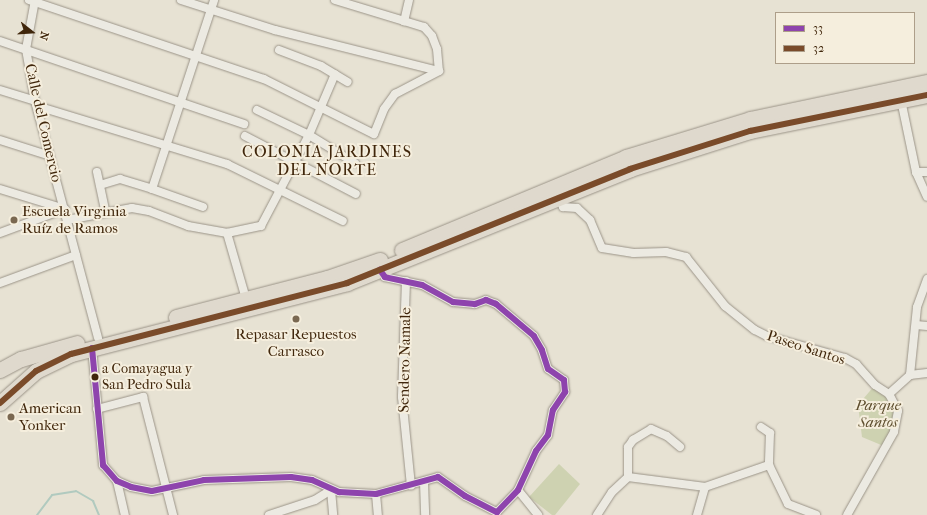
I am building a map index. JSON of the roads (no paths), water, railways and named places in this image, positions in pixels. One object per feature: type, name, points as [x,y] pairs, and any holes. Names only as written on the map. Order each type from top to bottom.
[{"type":"highway","points":[[841,106],[927,76]]},
{"type":"highway","points":[[0,370],[21,359],[281,302],[347,283],[630,169],[750,131],[927,82]]},
{"type":"highway","points":[[0,403],[36,371],[52,362],[95,343],[246,299],[327,278],[376,262],[626,157],[750,119],[841,106],[901,100],[927,95]]},
{"type":"street","points":[[182,0],[211,10],[348,50],[439,71]]},
{"type":"street","points":[[152,189],[214,0]]},
{"type":"street","points":[[335,0],[424,27],[432,36],[437,49],[439,71]]},
{"type":"street","points":[[404,21],[409,0]]},
{"type":"street","points":[[33,1],[264,79],[322,106],[374,134],[384,109],[394,94],[439,71]]},
{"type":"street","name":"Calle del Comercio","points":[[33,1],[26,49],[36,103],[65,209],[95,343],[97,409],[103,465],[117,481]]},
{"type":"street","points":[[0,41],[181,101],[244,124]]},
{"type":"street","points":[[279,50],[304,58],[348,82]]},
{"type":"street","points":[[67,220],[105,211],[141,209],[177,223],[227,232],[261,226],[295,162],[322,106],[335,74]]},
{"type":"street","points":[[0,90],[166,146],[227,164],[342,221]]},
{"type":"street","points":[[901,100],[916,172],[927,197]]},
{"type":"street","points":[[257,110],[308,135],[355,163]]},
{"type":"street","points":[[245,136],[356,194]]},
{"type":"street","points":[[0,140],[50,156]]},
{"type":"street","points":[[97,172],[105,211]]},
{"type":"street","points":[[916,172],[927,172]]},
{"type":"street","points":[[100,185],[120,179],[203,208]]},
{"type":"street","points":[[0,189],[65,209]]},
{"type":"street","name":"Paseo Santos","points":[[559,198],[563,207],[577,208],[586,215],[602,248],[634,253],[680,254],[694,266],[726,306],[755,330],[767,336],[845,358],[856,364],[875,385],[889,394]]},
{"type":"street","points":[[0,233],[65,209]]},
{"type":"street","points":[[227,232],[246,299]]},
{"type":"street","points":[[0,283],[76,255]]},
{"type":"street","points":[[117,481],[146,491],[204,480],[291,477],[312,480],[331,490],[376,494],[411,486],[438,477],[465,496],[497,512],[518,490],[536,451],[548,435],[553,410],[565,392],[564,380],[548,369],[542,350],[534,336],[496,304],[486,300],[475,304],[452,302],[422,285],[385,278],[380,270]]},
{"type":"street","points":[[910,375],[919,302],[927,280]]},
{"type":"street","name":"Sendero Namale","points":[[406,281],[402,397],[411,486]]},
{"type":"street","points":[[916,325],[927,326]]},
{"type":"street","points":[[848,515],[894,432],[898,411],[889,394],[910,375],[927,373]]},
{"type":"street","points":[[97,409],[143,397],[173,515]]},
{"type":"street","points":[[761,427],[770,433],[769,464],[788,504],[816,515]]},
{"type":"street","points":[[597,515],[612,492],[628,477],[628,447],[633,440],[651,429],[667,436],[680,447]]},
{"type":"street","points":[[628,477],[705,488],[769,464]]},
{"type":"street","points":[[117,481],[125,515]]},
{"type":"street","points":[[424,482],[425,515]]},
{"type":"street","points":[[697,515],[705,488]]},
{"type":"street","points":[[269,515],[285,513],[315,500],[331,490]]},
{"type":"street","points":[[331,490],[333,515]]},
{"type":"street","points":[[518,490],[538,515]]},
{"type":"street","points":[[376,494],[378,515]]},
{"type":"waterway","points":[[37,515],[52,495],[76,491],[93,501],[99,515]]},
{"type":"place","name":"Escuela Virginia Ruíz de Ramos","points":[[14,220]]},
{"type":"place","name":"Repasar Repuestos Carrasco","points":[[296,319]]},
{"type":"place","name":"a Comayagua y San Pedro Sula","points":[[95,377]]},
{"type":"place","name":"American Yonker","points":[[11,417]]},
{"type":"district","name":"COLONIA JARDINES DEL NORTE","points":[[327,161]]},
{"type":"park label","name":"Parque Santos","points":[[878,414]]}]
